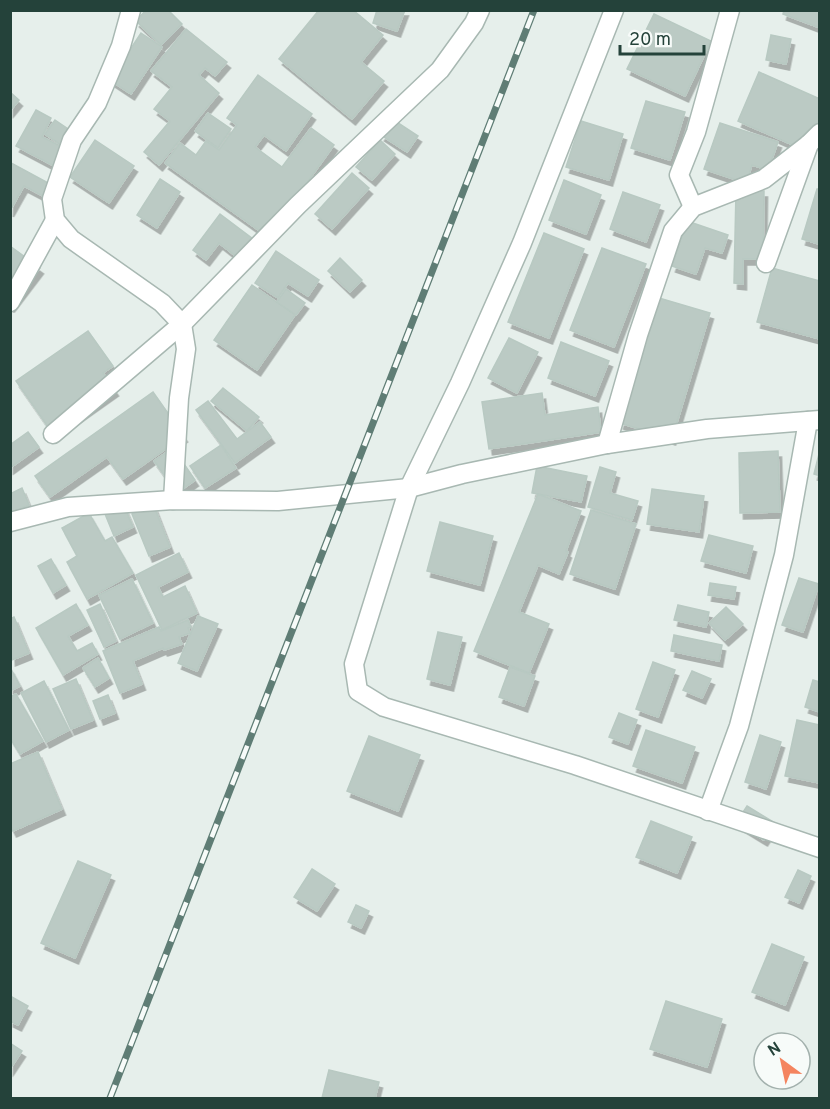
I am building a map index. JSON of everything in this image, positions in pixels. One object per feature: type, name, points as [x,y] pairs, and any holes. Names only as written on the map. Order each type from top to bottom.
[{"type":"street","points":[[131,10],[121,46],[97,103],[72,140],[52,199],[55,220],[71,239],[162,303],[182,324],[186,349],[179,398],[173,500]]},
{"type":"street","points":[[52,434],[182,324],[298,205],[440,70],[474,23],[480,10]]},
{"type":"street","points":[[614,10],[522,243],[460,383],[409,488],[354,664],[358,691],[384,707],[575,765],[819,848]]},
{"type":"street","points":[[693,207],[679,175],[696,132],[730,10]]},
{"type":"street","points":[[607,444],[638,335],[673,231],[693,207],[764,179],[814,139]]},
{"type":"street","points":[[766,263],[814,139]]},
{"type":"street","points":[[10,302],[55,220]]},
{"type":"street","points":[[10,522],[68,507],[173,500],[278,501],[409,488],[462,474],[607,444],[707,429],[814,420],[784,555],[738,726],[708,811]]},
{"type":"building","points":[[146,10],[168,10],[182,24],[161,45],[136,21]]},
{"type":"building","points":[[319,10],[353,10],[383,35],[361,62],[384,81],[352,119],[279,59]]},
{"type":"building","points":[[377,10],[405,10],[397,31],[373,23]]},
{"type":"building","points":[[784,10],[820,10],[820,28],[783,14]]},
{"type":"building","points":[[654,14],[711,41],[685,96],[627,69]]},
{"type":"building","points":[[186,29],[227,62],[215,76],[205,68],[199,75],[219,93],[159,165],[144,152],[170,121],[154,109],[172,87],[151,71]]},
{"type":"building","points":[[141,33],[162,47],[131,94],[110,80]]},
{"type":"building","points":[[771,35],[791,39],[786,64],[766,60]]},
{"type":"building","points":[[759,72],[820,99],[820,129],[809,152],[738,121]]},
{"type":"building","points":[[258,75],[312,114],[286,151],[264,135],[255,147],[282,167],[311,128],[334,145],[268,237],[165,163],[180,143],[196,155],[206,141],[219,150],[237,125],[227,118]]},
{"type":"building","points":[[10,92],[19,100],[10,111]]},
{"type":"building","points":[[646,101],[685,112],[670,160],[631,148]]},
{"type":"building","points":[[36,110],[51,118],[42,137],[64,148],[54,166],[16,146]]},
{"type":"building","points":[[208,113],[231,129],[218,148],[195,131]]},
{"type":"building","points":[[392,119],[418,136],[407,152],[381,135]]},
{"type":"building","points":[[55,120],[74,133],[64,147],[45,134]]},
{"type":"building","points":[[581,121],[623,134],[609,180],[566,167]]},
{"type":"building","points":[[720,123],[778,142],[768,170],[752,165],[746,183],[704,169]]},
{"type":"building","points":[[95,140],[134,166],[109,203],[70,177]]},
{"type":"building","points":[[380,140],[395,154],[372,180],[356,167]]},
{"type":"building","points":[[11,163],[52,185],[45,197],[24,186],[10,211]]},
{"type":"building","points":[[352,173],[369,188],[332,229],[315,214]]},
{"type":"building","points":[[160,179],[180,192],[157,228],[137,215]]},
{"type":"building","points":[[564,180],[601,195],[586,234],[549,220]]},
{"type":"building","points":[[817,189],[820,189],[819,244],[802,239]]},
{"type":"building","points":[[736,191],[764,191],[763,259],[743,259],[743,284],[734,283]]},
{"type":"building","points":[[623,192],[660,205],[646,242],[610,229]]},
{"type":"building","points":[[220,214],[257,242],[242,261],[219,243],[206,260],[193,250]]},
{"type":"building","points":[[687,221],[728,235],[722,253],[705,248],[696,274],[672,266]]},
{"type":"building","points":[[544,233],[584,249],[549,338],[508,322]]},
{"type":"building","points":[[10,246],[40,268],[11,306],[10,306]]},
{"type":"building","points":[[602,248],[646,264],[614,347],[570,330]]},
{"type":"building","points":[[276,251],[319,280],[308,296],[288,283],[278,298],[255,283]]},
{"type":"building","points":[[340,258],[362,280],[350,292],[328,271]]},
{"type":"building","points":[[772,268],[820,281],[820,339],[757,322]]},
{"type":"building","points":[[252,285],[295,315],[257,370],[214,340]]},
{"type":"building","points":[[286,289],[305,303],[296,315],[277,302]]},
{"type":"building","points":[[659,298],[710,313],[672,439],[620,423]]},
{"type":"building","points":[[88,331],[113,366],[103,373],[115,390],[53,434],[16,381]]},
{"type":"building","points":[[509,338],[538,352],[517,393],[488,378]]},
{"type":"building","points":[[561,342],[609,361],[595,396],[548,378]]},
{"type":"building","points":[[223,388],[259,417],[247,431],[211,401]]},
{"type":"building","points":[[153,392],[184,436],[123,479],[107,457],[50,497],[35,476]]},
{"type":"building","points":[[542,393],[545,415],[598,407],[601,432],[489,449],[482,402]]},
{"type":"building","points":[[208,401],[237,439],[260,422],[271,437],[235,463],[196,410]]},
{"type":"building","points":[[28,432],[39,447],[10,468],[10,445]]},
{"type":"building","points":[[221,445],[236,468],[205,488],[190,466]]},
{"type":"building","points":[[173,448],[195,480],[177,493],[154,461]]},
{"type":"building","points":[[820,450],[820,476],[814,474]]},
{"type":"building","points":[[778,451],[780,512],[740,513],[739,453]]},
{"type":"building","points":[[537,466],[587,476],[581,502],[532,493]]},
{"type":"building","points":[[600,467],[616,472],[610,493],[638,501],[632,520],[588,507]]},
{"type":"building","points":[[22,488],[29,505],[10,513],[10,494]]},
{"type":"building","points":[[652,489],[704,496],[699,532],[647,524]]},
{"type":"building","points":[[538,494],[581,511],[559,574],[538,565],[519,612],[549,624],[529,673],[474,651]]},
{"type":"building","points":[[124,506],[133,527],[114,536],[105,514]]},
{"type":"building","points":[[154,506],[170,547],[149,556],[132,514]]},
{"type":"building","points":[[591,510],[636,524],[615,589],[570,574]]},
{"type":"building","points":[[89,513],[105,541],[112,537],[133,573],[87,599],[67,562],[77,556],[62,528]]},
{"type":"building","points":[[440,522],[493,536],[480,585],[427,571]]},
{"type":"building","points":[[709,535],[753,546],[746,573],[701,561]]},
{"type":"building","points":[[179,553],[188,572],[158,587],[163,597],[185,586],[197,613],[162,630],[136,575]]},
{"type":"building","points":[[51,559],[66,585],[53,593],[38,566]]},
{"type":"building","points":[[799,578],[819,584],[803,632],[782,625]]},
{"type":"building","points":[[132,579],[153,623],[120,639],[99,595]]},
{"type":"building","points":[[710,583],[736,587],[734,599],[708,595]]},
{"type":"building","points":[[76,604],[88,625],[68,636],[77,651],[92,643],[98,654],[63,675],[36,628]]},
{"type":"building","points":[[100,604],[116,641],[104,647],[87,610]]},
{"type":"building","points":[[678,605],[709,612],[706,627],[674,620]]},
{"type":"building","points":[[726,607],[743,624],[725,640],[709,623]]},
{"type":"building","points":[[198,616],[218,624],[197,671],[178,663]]},
{"type":"building","points":[[14,617],[29,653],[12,660],[10,619]]},
{"type":"building","points":[[188,620],[191,627],[188,628],[190,633],[179,637],[182,644],[164,650],[163,648],[133,661],[142,684],[120,693],[103,651],[159,627],[161,631]]},
{"type":"building","points":[[438,632],[462,637],[450,685],[427,679]]},
{"type":"building","points":[[674,635],[722,645],[719,661],[671,651]]},
{"type":"building","points":[[98,658],[109,678],[95,687],[83,668]]},
{"type":"building","points":[[653,662],[675,670],[658,717],[636,709]]},
{"type":"building","points":[[10,667],[20,686],[10,691]]},
{"type":"building","points":[[510,667],[535,676],[524,706],[499,697]]},
{"type":"building","points":[[692,671],[711,679],[702,698],[683,690]]},
{"type":"building","points":[[76,679],[93,720],[71,729],[53,689]]},
{"type":"building","points":[[813,680],[820,682],[820,712],[805,707]]},
{"type":"building","points":[[44,681],[69,730],[46,742],[21,693]]},
{"type":"building","points":[[16,694],[43,741],[20,754],[10,738],[10,697]]},
{"type":"building","points":[[108,695],[115,713],[100,719],[93,701]]},
{"type":"building","points":[[619,713],[637,720],[628,744],[609,737]]},
{"type":"building","points":[[797,720],[820,725],[820,783],[785,776]]},
{"type":"building","points":[[646,730],[695,747],[682,783],[633,766]]},
{"type":"building","points":[[760,735],[781,742],[766,789],[745,782]]},
{"type":"building","points":[[369,736],[420,755],[398,811],[347,791]]},
{"type":"building","points":[[38,752],[62,809],[13,831],[10,825],[10,764]]},
{"type":"building","points":[[747,806],[775,823],[764,840],[736,823]]},
{"type":"building","points":[[651,821],[692,837],[677,873],[636,857]]},
{"type":"building","points":[[78,861],[111,875],[75,958],[41,943]]},
{"type":"building","points":[[312,869],[335,884],[317,911],[294,897]]},
{"type":"building","points":[[798,870],[811,876],[799,903],[785,897]]},
{"type":"building","points":[[356,905],[369,911],[361,928],[348,922]]},
{"type":"building","points":[[772,944],[804,957],[785,1005],[752,992]]},
{"type":"building","points":[[10,996],[28,1006],[18,1025],[10,1021]]},
{"type":"building","points":[[666,1001],[722,1019],[707,1067],[650,1049]]},
{"type":"building","points":[[10,1043],[22,1051],[10,1069]]},
{"type":"building","points":[[329,1070],[379,1082],[375,1098],[322,1098]]},
{"type":"railway","points":[[110,1098],[534,10]]}]
